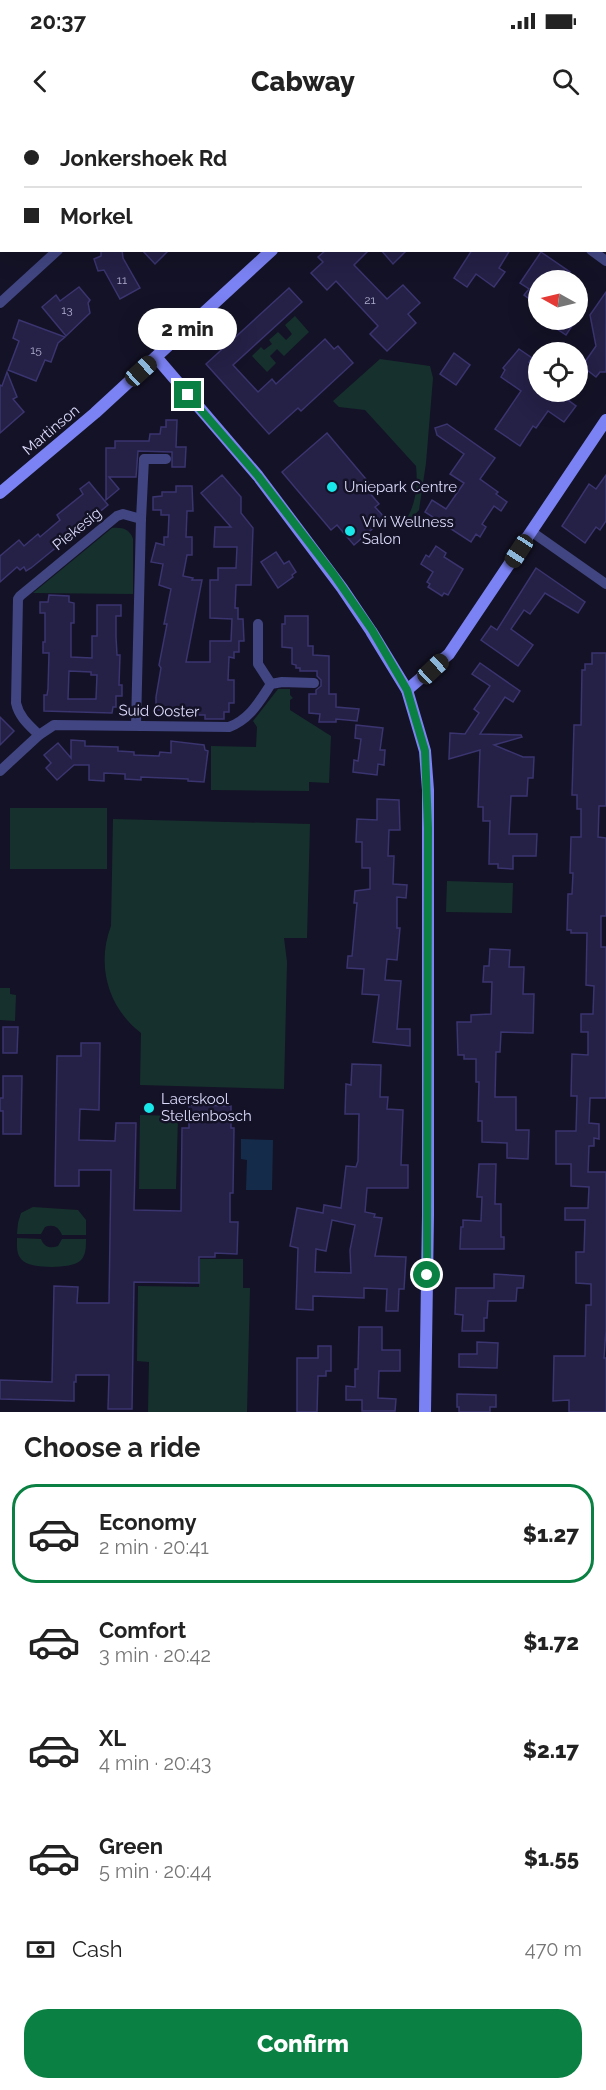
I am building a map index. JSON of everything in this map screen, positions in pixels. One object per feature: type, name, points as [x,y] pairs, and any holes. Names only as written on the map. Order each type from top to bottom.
[{"type":"street","points":[[0,303],[56,252]]},
{"type":"street","name":"Martinson","points":[[0,493],[95,413],[270,252]]},
{"type":"street","points":[[594,252],[606,261]]},
{"type":"street","points":[[156,357],[258,476],[372,630],[407,690],[425,751],[428,790],[426,1412]]},
{"type":"street","points":[[407,690],[450,654],[606,420]]},
{"type":"street","points":[[136,725],[144,459],[166,459]]},
{"type":"street","name":"Piekesig","points":[[39,735],[24,720],[16,703],[18,599],[117,516],[123,514],[141,519]]},
{"type":"street","points":[[532,532],[606,584]]},
{"type":"street","points":[[258,624],[258,664],[271,684],[314,683]]},
{"type":"street","name":"Suid Ooster","points":[[0,771],[39,735],[54,725],[230,727],[244,720],[252,712],[271,684]]},
{"type":"green space","points":[[295,316],[309,332],[284,356],[277,349],[270,356],[276,363],[267,372],[252,356],[261,347],[264,350],[272,344],[269,340],[278,332],[286,340],[292,334],[285,325]]},
{"type":"green space","points":[[380,359],[430,366],[433,378],[426,463],[419,510],[408,522],[406,520],[416,494],[416,466],[365,410],[339,407],[333,401]]},
{"type":"green space","points":[[112,528],[125,529],[133,539],[133,594],[33,593]]},
{"type":"green space","points":[[278,689],[290,689],[290,695],[293,698],[290,700],[290,710],[331,736],[329,783],[309,782],[309,791],[211,790],[211,746],[256,747],[257,727],[253,721]]},
{"type":"green space","points":[[10,808],[107,808],[107,869],[10,869]]},
{"type":"green space","points":[[113,819],[310,824],[307,938],[284,938],[287,962],[284,1089],[140,1085],[141,1033],[120,1011],[108,985],[105,970],[107,941],[111,926]]},
{"type":"green space","points":[[447,881],[513,883],[512,913],[446,912]]},
{"type":"green space","points":[[0,988],[10,988],[10,994],[16,995],[15,1021],[0,1020]]},
{"type":"green space","points":[[140,1115],[178,1116],[176,1189],[139,1189]]},
{"type":"green space","points":[[33,1207],[78,1210],[86,1220],[86,1235],[62,1235],[53,1226],[45,1227],[41,1234],[17,1234],[21,1213]]},
{"type":"green space","points":[[17,1238],[41,1239],[48,1247],[58,1246],[62,1239],[86,1239],[85,1251],[80,1261],[75,1264],[51,1267],[33,1265],[20,1258]]},
{"type":"green space","points":[[200,1259],[243,1259],[243,1288],[250,1288],[247,1412],[148,1412],[149,1362],[137,1361],[138,1286],[199,1287]]},
{"type":"water","points":[[241,1139],[273,1140],[272,1190],[246,1190],[247,1160],[241,1159]]},
{"type":"building","points":[[101,252],[122,252],[123,258],[140,288],[120,299],[104,270],[98,271],[94,259],[101,256]]},
{"type":"building","points":[[144,252],[167,252],[155,264]]},
{"type":"building","points":[[324,252],[367,252],[354,265],[387,299],[403,285],[420,303],[408,314],[416,323],[387,351],[370,334],[378,326],[336,281],[327,290],[311,273],[323,262],[318,257]]},
{"type":"building","points":[[383,252],[405,252],[393,264]]},
{"type":"building","points":[[471,252],[509,252],[499,268],[505,272],[494,287],[476,274],[467,287],[454,278]]},
{"type":"building","points":[[541,252],[567,270],[529,270]]},
{"type":"building","points":[[528,271],[528,288],[520,283]]},
{"type":"building","points":[[79,287],[90,300],[88,303],[90,313],[66,336],[42,307],[56,295],[60,301]]},
{"type":"building","points":[[289,288],[302,302],[233,365],[258,392],[272,379],[276,384],[325,339],[334,349],[338,346],[353,363],[301,411],[298,408],[269,434],[206,364]]},
{"type":"building","points":[[606,292],[606,372],[600,372],[596,377],[588,371],[588,357],[596,346],[590,315]]},
{"type":"building","points":[[19,320],[65,337],[58,343],[51,362],[45,360],[36,381],[8,370],[19,341],[13,338]]},
{"type":"building","points":[[558,330],[569,330],[566,335]]},
{"type":"building","points":[[519,349],[528,355],[528,402],[571,402],[576,406],[564,422],[548,411],[536,428],[533,426],[520,446],[495,429],[521,391],[501,377],[505,370],[503,368]]},
{"type":"building","points":[[454,353],[470,365],[456,385],[440,374]]},
{"type":"building","points":[[7,372],[17,397],[13,399],[24,412],[0,433],[0,385],[2,386]]},
{"type":"building","points":[[166,420],[177,420],[176,447],[186,447],[185,467],[172,467],[172,452],[138,451],[136,477],[109,477],[119,489],[106,500],[106,448],[115,448],[115,441],[149,441],[150,434],[160,434],[161,427],[166,427]]},
{"type":"building","points":[[447,424],[495,458],[480,479],[507,502],[501,511],[494,506],[482,524],[486,527],[480,537],[476,534],[471,542],[425,512],[432,500],[446,509],[464,483],[450,474],[464,454],[437,435],[435,428]]},
{"type":"building","name":"Uniepark Centre","points":[[327,433],[371,485],[368,491],[379,504],[375,507],[385,518],[354,545],[337,525],[331,530],[282,472]]},
{"type":"building","points":[[222,475],[241,497],[241,513],[253,528],[251,585],[236,585],[235,608],[238,608],[238,619],[243,619],[244,641],[239,641],[239,652],[234,652],[234,658],[229,657],[228,680],[234,680],[234,703],[229,703],[229,712],[224,712],[224,719],[205,719],[205,715],[165,715],[166,710],[156,710],[156,697],[161,668],[159,665],[167,624],[164,624],[171,589],[159,585],[163,564],[151,562],[156,543],[164,545],[164,537],[168,537],[169,515],[161,515],[161,510],[153,510],[153,497],[162,496],[162,492],[176,492],[176,486],[192,486],[193,511],[187,511],[186,537],[192,537],[192,555],[187,555],[183,576],[193,578],[192,580],[202,580],[186,662],[210,662],[210,641],[231,641],[232,619],[210,618],[210,580],[218,580],[218,568],[236,568],[237,547],[214,547],[215,527],[231,527],[201,493]]},
{"type":"building","points":[[606,475],[606,521],[600,530],[596,527],[585,543],[562,526],[589,484],[596,489]]},
{"type":"building","points":[[89,482],[108,505],[31,568],[26,571],[24,567],[20,570],[17,567],[0,582],[0,556],[19,540],[24,546],[38,534],[40,537],[60,520],[57,515],[83,494],[80,489]]},
{"type":"building","points":[[436,546],[446,553],[444,557],[463,569],[448,595],[444,593],[442,596],[428,587],[430,584],[427,582],[433,572],[421,564],[426,555],[429,557]]},
{"type":"building","points":[[276,552],[284,564],[289,561],[296,572],[278,588],[261,562]]},
{"type":"building","points":[[536,568],[585,602],[578,613],[545,593],[530,614],[524,610],[511,629],[533,645],[518,666],[481,640],[491,626],[497,630]]},
{"type":"building","points":[[49,595],[69,596],[69,602],[74,603],[74,623],[71,623],[71,657],[92,658],[92,636],[97,636],[97,605],[121,605],[121,616],[116,616],[116,637],[117,655],[120,655],[119,685],[122,685],[122,696],[116,696],[116,707],[113,707],[112,713],[44,711],[44,695],[47,695],[48,689],[49,653],[43,653],[45,613],[40,613],[40,602],[48,602]],"holes":[[[69,671],[91,672],[91,675],[97,675],[96,699],[68,699]]]},
{"type":"building","points":[[285,616],[308,616],[308,646],[313,646],[313,655],[329,656],[329,694],[336,694],[336,707],[359,709],[357,721],[336,719],[336,722],[319,722],[320,714],[309,713],[309,694],[316,694],[316,690],[321,686],[321,680],[317,676],[317,671],[300,671],[300,668],[296,668],[296,665],[292,664],[292,648],[282,647],[282,624],[285,624]]},
{"type":"building","points":[[592,653],[606,653],[606,806],[599,806],[598,837],[606,838],[606,916],[601,916],[601,947],[606,947],[606,1098],[590,1098],[589,1123],[599,1124],[599,1139],[594,1138],[594,1146],[589,1146],[588,1172],[606,1172],[604,1358],[606,1358],[606,1412],[569,1412],[569,1400],[553,1401],[554,1356],[585,1356],[586,1305],[591,1305],[591,1284],[576,1283],[576,1252],[584,1252],[585,1220],[565,1220],[565,1208],[588,1208],[589,1187],[571,1186],[571,1164],[556,1164],[556,1131],[576,1131],[577,1096],[571,1096],[572,1054],[588,1055],[588,1032],[581,1032],[581,1014],[593,1014],[594,986],[586,985],[587,933],[571,933],[571,930],[567,930],[568,894],[572,894],[573,873],[570,873],[571,837],[581,837],[581,809],[577,809],[577,795],[572,795],[574,725],[581,725],[582,670],[585,670],[585,664],[592,664]]},
{"type":"building","points":[[480,663],[520,691],[513,702],[505,697],[480,734],[521,735],[522,737],[494,745],[523,757],[534,757],[533,778],[528,778],[527,796],[511,796],[509,834],[537,834],[536,856],[513,856],[513,869],[498,868],[498,864],[489,864],[490,821],[483,821],[483,807],[478,807],[480,750],[449,759],[450,733],[465,734],[479,713],[474,709],[490,686],[472,674]]},
{"type":"building","points":[[0,717],[14,731],[0,745]]},
{"type":"building","points":[[356,725],[383,728],[380,750],[385,750],[384,765],[378,764],[377,775],[353,772],[354,760],[358,761],[361,739],[355,738]]},
{"type":"building","points":[[71,740],[85,741],[85,746],[118,747],[118,751],[134,752],[134,755],[159,756],[160,752],[171,753],[171,741],[204,745],[205,750],[208,751],[204,782],[141,777],[141,780],[125,779],[125,774],[104,773],[104,781],[89,780],[89,765],[74,765],[57,780],[46,768],[51,763],[44,755],[58,743],[71,758]]},
{"type":"building","points":[[377,799],[399,800],[400,830],[389,830],[388,856],[394,856],[393,884],[407,885],[406,898],[397,897],[397,928],[400,928],[397,960],[387,959],[385,980],[401,981],[397,1029],[410,1029],[410,1046],[373,1042],[379,995],[362,994],[364,969],[347,968],[348,956],[352,956],[357,903],[354,903],[355,891],[370,889],[370,868],[362,868],[362,842],[356,842],[357,819],[377,820]]},
{"type":"building","points":[[490,949],[510,950],[509,967],[524,967],[523,994],[534,994],[533,1033],[501,1032],[500,1052],[496,1052],[495,1097],[516,1097],[516,1130],[529,1130],[528,1159],[507,1158],[507,1143],[482,1142],[482,1121],[478,1121],[479,1082],[476,1082],[476,1059],[464,1059],[464,1055],[458,1055],[457,1022],[471,1022],[471,1015],[491,1014],[492,982],[483,982],[484,966],[489,966]]},
{"type":"building","points":[[3,1027],[18,1027],[17,1053],[3,1053]]},
{"type":"building","points":[[81,1043],[100,1043],[99,1110],[80,1109],[79,1140],[115,1141],[116,1123],[136,1123],[134,1210],[181,1211],[182,1128],[189,1128],[189,1105],[231,1106],[231,1128],[234,1128],[230,1222],[238,1222],[237,1254],[215,1253],[215,1257],[199,1257],[199,1283],[134,1282],[132,1409],[108,1409],[109,1375],[76,1375],[74,1401],[0,1399],[0,1380],[52,1382],[54,1286],[78,1287],[77,1303],[109,1303],[111,1170],[79,1170],[79,1186],[55,1186],[57,1056],[81,1056]]},
{"type":"building","points":[[352,1064],[381,1065],[380,1097],[388,1097],[387,1109],[403,1110],[401,1165],[408,1165],[408,1188],[367,1188],[365,1212],[382,1218],[375,1256],[406,1257],[404,1289],[399,1289],[398,1311],[386,1311],[387,1289],[364,1288],[364,1298],[313,1296],[313,1310],[296,1309],[298,1248],[290,1246],[297,1208],[323,1213],[324,1205],[341,1208],[346,1166],[356,1167],[358,1161],[359,1114],[345,1114],[346,1084],[351,1085]],"holes":[[[332,1220],[355,1225],[350,1250],[351,1273],[315,1272],[316,1249],[326,1251]]]},
{"type":"building","points":[[3,1076],[22,1076],[21,1134],[3,1134],[3,1111],[0,1111],[0,1098],[3,1098]]},
{"type":"building","points":[[479,1164],[496,1164],[495,1204],[501,1204],[501,1237],[504,1237],[504,1249],[460,1249],[463,1220],[481,1221],[482,1197],[477,1197]]},
{"type":"building","points":[[494,1274],[524,1276],[523,1288],[517,1288],[516,1301],[488,1301],[484,1331],[462,1331],[463,1315],[455,1314],[456,1288],[494,1288]]},
{"type":"building","points":[[359,1327],[382,1327],[382,1350],[400,1350],[400,1371],[379,1371],[378,1398],[396,1399],[395,1411],[362,1411],[362,1400],[346,1400],[346,1386],[355,1387]]},
{"type":"building","points":[[477,1342],[498,1343],[497,1368],[459,1367],[459,1354],[477,1354]]},
{"type":"building","points":[[318,1346],[331,1346],[331,1371],[326,1371],[326,1376],[318,1376],[317,1412],[297,1412],[297,1358],[318,1358]]},
{"type":"building","points":[[457,1394],[496,1395],[496,1407],[490,1407],[490,1412],[459,1412]]},
{"type":"place","name":"Uniepark Centre","points":[[332,487]]},
{"type":"place","name":"Vivi Wellness Salon","points":[[350,531]]},
{"type":"place","name":"Laerskool Stellenbosch","points":[[149,1108]]},
{"type":"route","points":[[188,395],[258,476],[334,575],[372,630],[407,690],[425,751],[428,790],[427,1275]]}]
